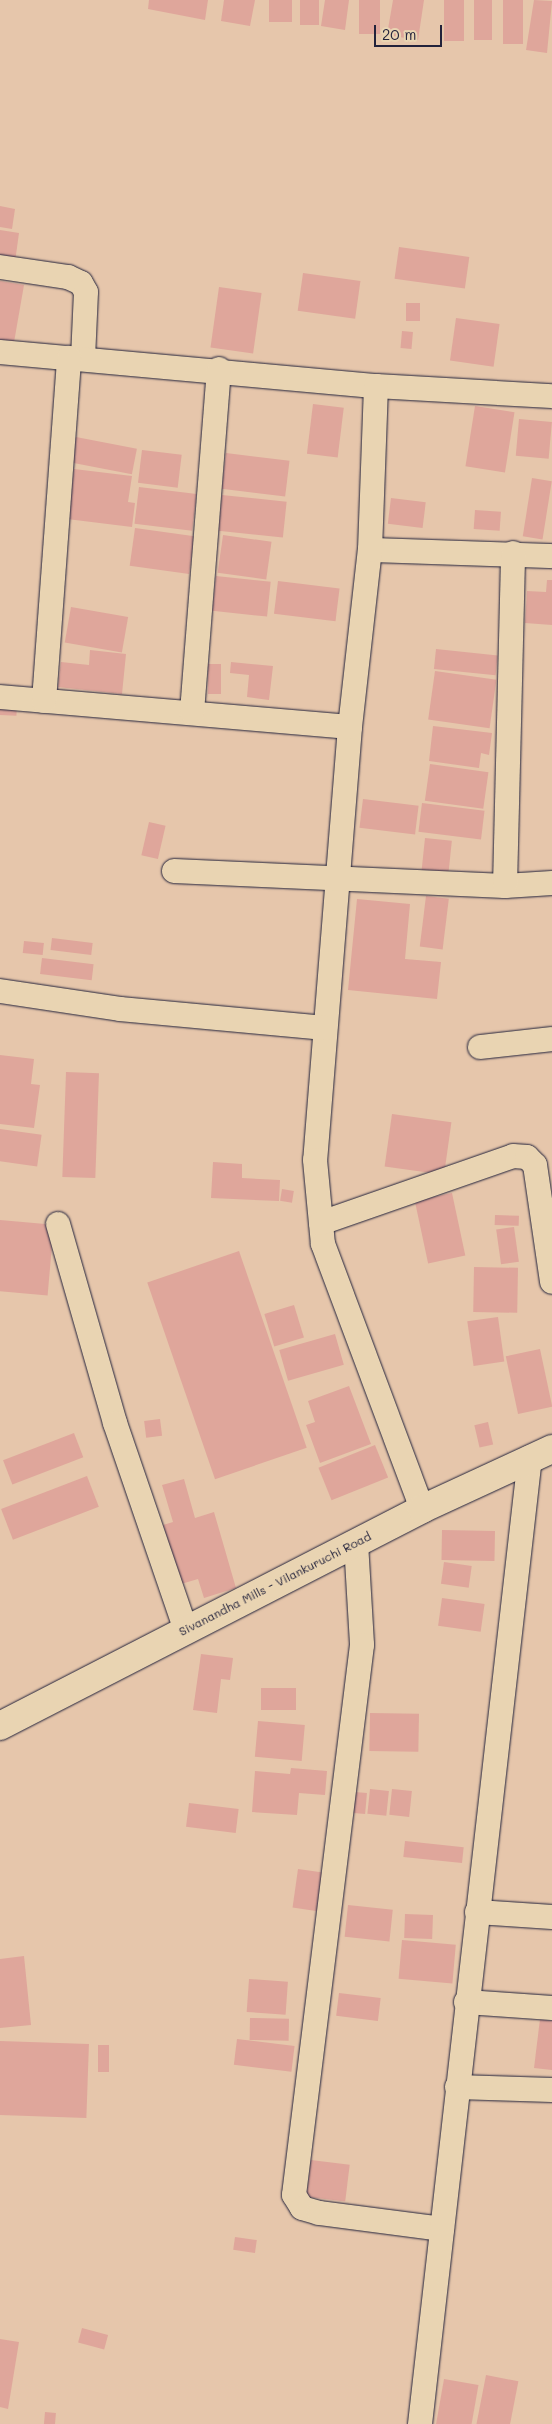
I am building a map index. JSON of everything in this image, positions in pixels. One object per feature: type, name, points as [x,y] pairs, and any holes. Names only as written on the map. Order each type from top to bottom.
[{"type":"main road","name":"Sivanandha Mills - Vilankuruchi Road","points":[[0,1726],[422,1509],[541,1453]]},
{"type":"street","points":[[0,267],[68,277],[81,283],[86,292],[76,359],[44,701]]},
{"type":"street","points":[[0,352],[219,369],[376,386],[552,396]]},
{"type":"street","points":[[192,712],[219,369]]},
{"type":"street","points":[[376,386],[370,550],[350,727],[315,1160],[323,1244],[422,1509]]},
{"type":"street","points":[[370,550],[513,553],[552,556]]},
{"type":"street","points":[[505,886],[513,553]]},
{"type":"street","points":[[0,697],[350,727]]},
{"type":"street","points":[[174,872],[337,881],[505,886],[552,884]]},
{"type":"street","points":[[0,991],[120,1009],[325,1028]]},
{"type":"street","points":[[480,1046],[552,1039]]},
{"type":"street","points":[[321,1223],[513,1156],[527,1157],[535,1165],[552,1282]]},
{"type":"street","points":[[58,1224],[116,1423],[186,1630]]},
{"type":"street","points":[[420,2424],[477,1912],[541,1453]]},
{"type":"street","points":[[356,1543],[362,1645],[294,2195],[302,2208],[319,2213],[442,2229]]},
{"type":"street","points":[[477,1912],[552,1917]]},
{"type":"street","points":[[466,2002],[552,2008]]},
{"type":"street","points":[[457,2087],[552,2090]]},
{"type":"building","points":[[149,0],[208,0],[205,20],[148,9]]},
{"type":"building","points":[[224,0],[255,0],[250,26],[221,21]]},
{"type":"building","points":[[269,0],[292,0],[292,22],[269,22]]},
{"type":"building","points":[[300,0],[319,0],[319,25],[300,25]]},
{"type":"building","points":[[325,0],[349,0],[345,30],[321,26]]},
{"type":"building","points":[[359,0],[380,0],[380,34],[359,34]]},
{"type":"building","points":[[393,0],[424,0],[418,40],[387,35]]},
{"type":"building","points":[[444,0],[464,0],[464,41],[444,41]]},
{"type":"building","points":[[474,0],[492,0],[492,40],[474,40]]},
{"type":"building","points":[[503,0],[523,0],[523,44],[503,44]]},
{"type":"building","points":[[534,0],[552,1],[547,53],[526,50]]},
{"type":"building","points":[[0,206],[15,209],[12,229],[0,227]]},
{"type":"building","points":[[0,230],[19,233],[15,262],[0,259]]},
{"type":"building","points":[[399,247],[469,257],[465,289],[395,279]]},
{"type":"building","points":[[303,273],[360,281],[355,319],[298,311]]},
{"type":"building","points":[[0,281],[24,285],[13,348],[0,345]]},
{"type":"building","points":[[219,287],[262,293],[253,353],[211,347]]},
{"type":"building","points":[[406,303],[420,303],[420,321],[406,321]]},
{"type":"building","points":[[456,318],[500,324],[494,367],[450,361]]},
{"type":"building","points":[[402,331],[413,332],[411,349],[401,348]]},
{"type":"building","points":[[313,404],[344,408],[338,457],[307,454]]},
{"type":"building","points":[[475,406],[515,412],[505,473],[465,466]]},
{"type":"building","points":[[519,419],[552,422],[549,459],[516,456]]},
{"type":"building","points":[[76,437],[137,449],[132,474],[71,463]]},
{"type":"building","points":[[142,450],[182,455],[178,488],[138,483]]},
{"type":"building","points":[[226,453],[290,461],[285,497],[222,489]]},
{"type":"building","points":[[74,469],[132,476],[128,502],[135,503],[132,527],[67,519]]},
{"type":"building","points":[[532,478],[552,481],[543,539],[523,536]]},
{"type":"building","points":[[139,487],[197,494],[192,531],[134,524]]},
{"type":"building","points":[[222,495],[287,502],[283,538],[218,531]]},
{"type":"building","points":[[391,498],[426,502],[423,528],[388,524]]},
{"type":"building","points":[[475,510],[501,512],[500,531],[474,529]]},
{"type":"building","points":[[135,528],[194,536],[189,574],[130,566]]},
{"type":"building","points":[[223,535],[272,542],[266,579],[218,573]]},
{"type":"building","points":[[216,576],[271,582],[267,617],[212,611]]},
{"type":"building","points":[[547,580],[552,580],[552,625],[525,623],[527,591],[546,592]]},
{"type":"building","points":[[278,581],[340,589],[336,621],[274,614]]},
{"type":"building","points":[[71,607],[128,617],[122,653],[65,642]]},
{"type":"building","points":[[436,649],[498,655],[496,675],[434,669]]},
{"type":"building","points":[[90,650],[126,654],[122,694],[58,687],[61,662],[89,665]]},
{"type":"building","points":[[231,662],[273,666],[269,700],[247,697],[249,675],[230,673]]},
{"type":"building","points":[[208,664],[221,664],[221,694],[208,694]]},
{"type":"building","points":[[435,671],[496,680],[490,728],[428,720]]},
{"type":"building","points":[[0,704],[17,705],[16,716],[0,715]]},
{"type":"building","points":[[433,726],[492,733],[489,755],[481,753],[479,768],[429,761]]},
{"type":"building","points":[[430,764],[488,772],[483,809],[425,801]]},
{"type":"building","points":[[363,799],[419,806],[415,835],[359,828]]},
{"type":"building","points":[[422,803],[485,811],[481,839],[418,832]]},
{"type":"building","points":[[149,822],[166,826],[158,859],[141,855]]},
{"type":"building","points":[[425,838],[452,841],[448,875],[421,872]]},
{"type":"building","points":[[426,896],[449,899],[443,949],[420,947]]},
{"type":"building","points":[[357,899],[410,904],[405,959],[441,962],[437,999],[348,990]]},
{"type":"building","points":[[52,938],[93,943],[91,955],[51,950]]},
{"type":"building","points":[[24,941],[44,943],[43,955],[23,953]]},
{"type":"building","points":[[42,958],[94,964],[92,980],[40,974]]},
{"type":"building","points":[[0,1055],[34,1059],[31,1084],[40,1085],[34,1128],[0,1124]]},
{"type":"building","points":[[66,1072],[99,1073],[95,1178],[62,1177]]},
{"type":"building","points":[[392,1114],[451,1122],[444,1175],[385,1166]]},
{"type":"building","points":[[0,1129],[42,1135],[37,1167],[0,1161]]},
{"type":"building","points":[[213,1162],[242,1164],[242,1178],[280,1180],[279,1201],[211,1198]]},
{"type":"building","points":[[282,1189],[294,1191],[292,1203],[280,1201]]},
{"type":"building","points":[[452,1193],[465,1256],[428,1264],[415,1201]]},
{"type":"building","points":[[495,1215],[519,1216],[519,1226],[495,1225]]},
{"type":"building","points":[[0,1220],[54,1225],[48,1295],[0,1291]]},
{"type":"building","points":[[514,1227],[519,1262],[501,1264],[496,1230]]},
{"type":"building","points":[[239,1251],[307,1448],[215,1479],[147,1283]]},
{"type":"building","points":[[474,1267],[518,1268],[517,1313],[473,1312]]},
{"type":"building","points":[[294,1305],[304,1338],[274,1347],[264,1314]]},
{"type":"building","points":[[498,1317],[504,1362],[474,1366],[467,1321]]},
{"type":"building","points":[[335,1334],[344,1365],[288,1381],[279,1350]]},
{"type":"building","points":[[540,1349],[552,1407],[518,1414],[506,1356]]},
{"type":"building","points":[[349,1386],[371,1444],[320,1463],[306,1425],[315,1422],[308,1401]]},
{"type":"building","points":[[160,1419],[162,1436],[146,1438],[144,1421]]},
{"type":"building","points":[[488,1422],[493,1444],[480,1448],[474,1425]]},
{"type":"building","points":[[74,1433],[83,1457],[12,1485],[3,1460]]},
{"type":"building","points":[[375,1445],[388,1477],[332,1500],[318,1468]]},
{"type":"building","points":[[87,1476],[99,1507],[13,1540],[1,1509]]},
{"type":"building","points":[[184,1479],[195,1518],[214,1512],[236,1588],[204,1598],[198,1579],[181,1584],[163,1525],[173,1522],[162,1485]]},
{"type":"building","points":[[442,1530],[495,1531],[494,1561],[441,1560]]},
{"type":"building","points":[[444,1562],[472,1566],[469,1588],[441,1584]]},
{"type":"building","points":[[442,1598],[485,1604],[481,1632],[438,1626]]},
{"type":"building","points":[[201,1654],[233,1658],[230,1680],[221,1679],[217,1713],[193,1710]]},
{"type":"building","points":[[261,1688],[296,1688],[296,1710],[261,1710]]},
{"type":"building","points":[[370,1713],[419,1714],[418,1752],[369,1751]]},
{"type":"building","points":[[258,1721],[305,1725],[302,1761],[255,1757]]},
{"type":"building","points":[[291,1768],[327,1771],[325,1795],[299,1793],[297,1815],[252,1812],[255,1771],[290,1774]]},
{"type":"building","points":[[370,1789],[389,1791],[386,1816],[367,1814]]},
{"type":"building","points":[[392,1789],[412,1791],[409,1817],[389,1815]]},
{"type":"building","points":[[355,1792],[367,1793],[365,1814],[353,1813]]},
{"type":"building","points":[[189,1803],[239,1809],[236,1833],[186,1827]]},
{"type":"building","points":[[405,1841],[464,1847],[462,1863],[403,1857]]},
{"type":"building","points":[[298,1869],[325,1873],[319,1911],[293,1908]]},
{"type":"building","points":[[348,1905],[393,1910],[389,1942],[345,1937]]},
{"type":"building","points":[[405,1914],[433,1915],[432,1939],[404,1938]]},
{"type":"building","points":[[402,1940],[456,1945],[452,1984],[399,1979]]},
{"type":"building","points":[[24,1956],[31,2025],[0,2028],[0,1959]]},
{"type":"building","points":[[249,1979],[288,1982],[286,2015],[247,2012]]},
{"type":"building","points":[[339,1993],[381,1998],[378,2021],[336,2016]]},
{"type":"building","points":[[250,2018],[289,2019],[289,2041],[250,2040]]},
{"type":"building","points":[[540,2019],[552,2021],[552,2070],[534,2068]]},
{"type":"building","points":[[237,2039],[295,2046],[291,2072],[234,2065]]},
{"type":"building","points":[[0,2041],[89,2044],[86,2118],[0,2115]]},
{"type":"building","points":[[98,2045],[109,2045],[109,2072],[98,2072]]},
{"type":"building","points":[[311,2160],[350,2165],[345,2201],[306,2197]]},
{"type":"building","points":[[235,2237],[257,2240],[255,2253],[233,2250]]},
{"type":"building","points":[[82,2328],[108,2335],[104,2349],[78,2342]]},
{"type":"building","points":[[0,2339],[19,2342],[8,2409],[0,2407]]},
{"type":"building","points":[[486,2375],[518,2381],[510,2424],[476,2424]]},
{"type":"building","points":[[444,2379],[478,2385],[472,2424],[436,2424]]},
{"type":"building","points":[[45,2412],[56,2413],[55,2424],[44,2424]]}]
